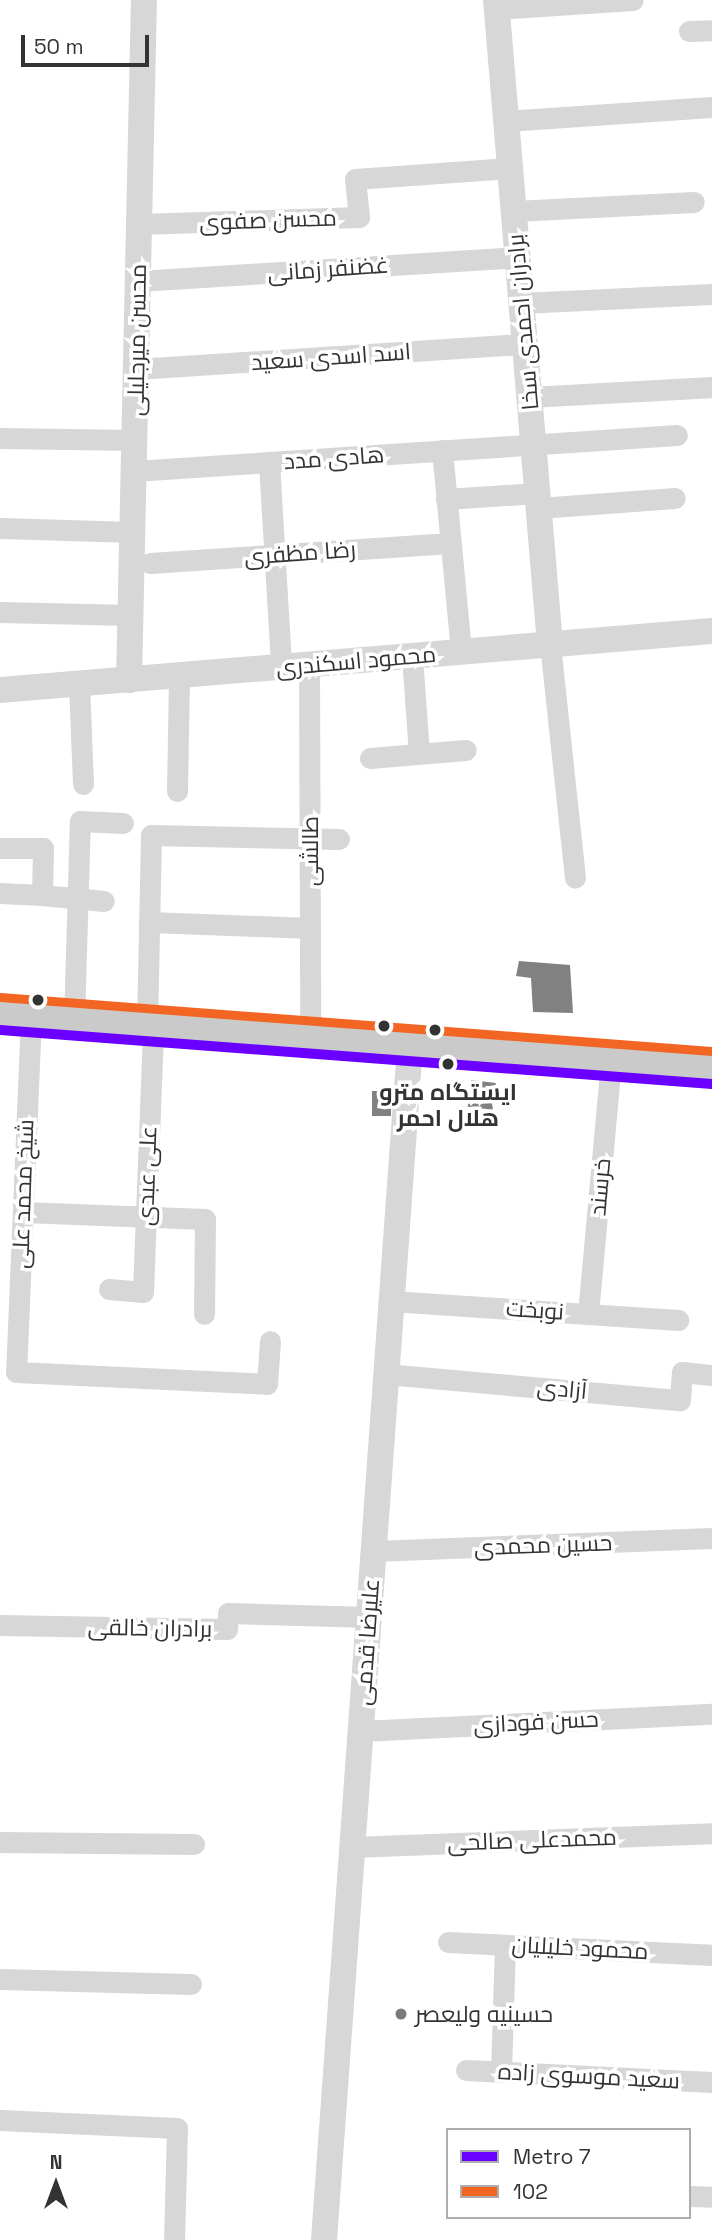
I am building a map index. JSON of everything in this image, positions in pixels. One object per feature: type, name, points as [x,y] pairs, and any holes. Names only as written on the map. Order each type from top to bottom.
[{"type":"main road","points":[[15,1016],[712,1067]]},
{"type":"street","name":"محسن میرجلیلی","points":[[129,680],[144,0]]},
{"type":"street","points":[[496,4],[634,0]]},
{"type":"street","name":"برادران احمدی سخا","points":[[496,4],[550,644]]},
{"type":"street","points":[[689,32],[712,30]]},
{"type":"street","points":[[506,121],[712,107]]},
{"type":"street","name":"محسن صفوی","points":[[139,224],[359,218],[355,179],[496,169]]},
{"type":"street","points":[[514,211],[694,202]]},
{"type":"street","name":"غضنفر زمانی","points":[[138,281],[517,257]]},
{"type":"street","points":[[522,303],[712,294]]},
{"type":"street","name":"اسد اسدی سعید","points":[[136,369],[525,344]]},
{"type":"street","points":[[529,397],[712,387]]},
{"type":"street","name":"هادی مدد","points":[[134,471],[677,435]]},
{"type":"street","points":[[0,438],[135,440]]},
{"type":"street","points":[[442,450],[461,652]]},
{"type":"street","points":[[269,462],[281,667]]},
{"type":"street","points":[[446,499],[675,498]]},
{"type":"street","points":[[0,528],[133,531]]},
{"type":"street","name":"رضا مظفری","points":[[150,563],[450,543]]},
{"type":"street","points":[[0,612],[131,615]]},
{"type":"street","name":"محمود اسکندری","points":[[0,690],[712,631]]},
{"type":"street","points":[[550,644],[575,878]]},
{"type":"street","points":[[412,656],[419,754]]},
{"type":"street","name":"طالشی","points":[[309,665],[310,1037]]},
{"type":"street","points":[[177,791],[179,676]]},
{"type":"street","points":[[79,684],[83,784]]},
{"type":"street","points":[[370,758],[466,750]]},
{"type":"street","points":[[74,1020],[80,821],[123,823]]},
{"type":"street","name":"علی عبدی","points":[[109,1289],[143,1292],[150,1026],[150,835],[310,838]]},
{"type":"street","points":[[310,838],[339,839]]},
{"type":"street","points":[[0,848],[43,848],[42,895]]},
{"type":"street","points":[[0,893],[104,901]]},
{"type":"street","points":[[149,922],[310,928]]},
{"type":"street","name":"شیخ محمد علی","points":[[15,1016],[23,1212],[16,1372],[267,1384],[270,1341]]},
{"type":"street","name":"علیرضا قدمی","points":[[324,2240],[410,1045]]},
{"type":"street","name":"خرسند","points":[[588,1314],[611,1059]]},
{"type":"street","points":[[23,1212],[205,1219],[204,1314]]},
{"type":"street","name":"نوبخت","points":[[391,1301],[678,1320]]},
{"type":"street","name":"آزادی","points":[[386,1374],[680,1400],[682,1373],[712,1374]]},
{"type":"street","name":"حسین محمدی","points":[[374,1550],[712,1538]]},
{"type":"street","name":"برادران خالقی","points":[[0,1625],[227,1629],[228,1613],[369,1617]]},
{"type":"street","name":"حسن فودازی","points":[[361,1731],[712,1714]]},
{"type":"street","name":"محمدعلی صالحی","points":[[352,1847],[712,1833]]},
{"type":"street","points":[[0,1842],[194,1844]]},
{"type":"street","name":"محمود خلیلیان","points":[[448,1942],[712,1955]]},
{"type":"street","points":[[501,2072],[505,1945]]},
{"type":"street","points":[[0,1979],[191,1984]]},
{"type":"street","name":"سعید موسوی زاده","points":[[466,2070],[712,2082]]},
{"type":"street","points":[[0,2120],[177,2128],[174,2240]]},
{"type":"street","points":[[691,2196],[712,2197]]},
{"type":"building","points":[[519,961],[570,965],[573,1013],[533,1012],[531,978],[516,976]]},
{"type":"building","points":[[471,1080],[496,1083],[493,1110],[468,1107]]},
{"type":"building","points":[[372,1091],[391,1091],[391,1116],[372,1116]]},
{"type":"metro line","name":"7","points":[[0,1030],[712,1084]]},
{"type":"transit line","name":"102","points":[[0,997],[712,1051]]},
{"type":"place","name":"ایستگاه مترو هلال احمر","points":[[448,1064]]},
{"type":"place","name":"حسینیه ولیعصر","points":[[401,2014]]}]
